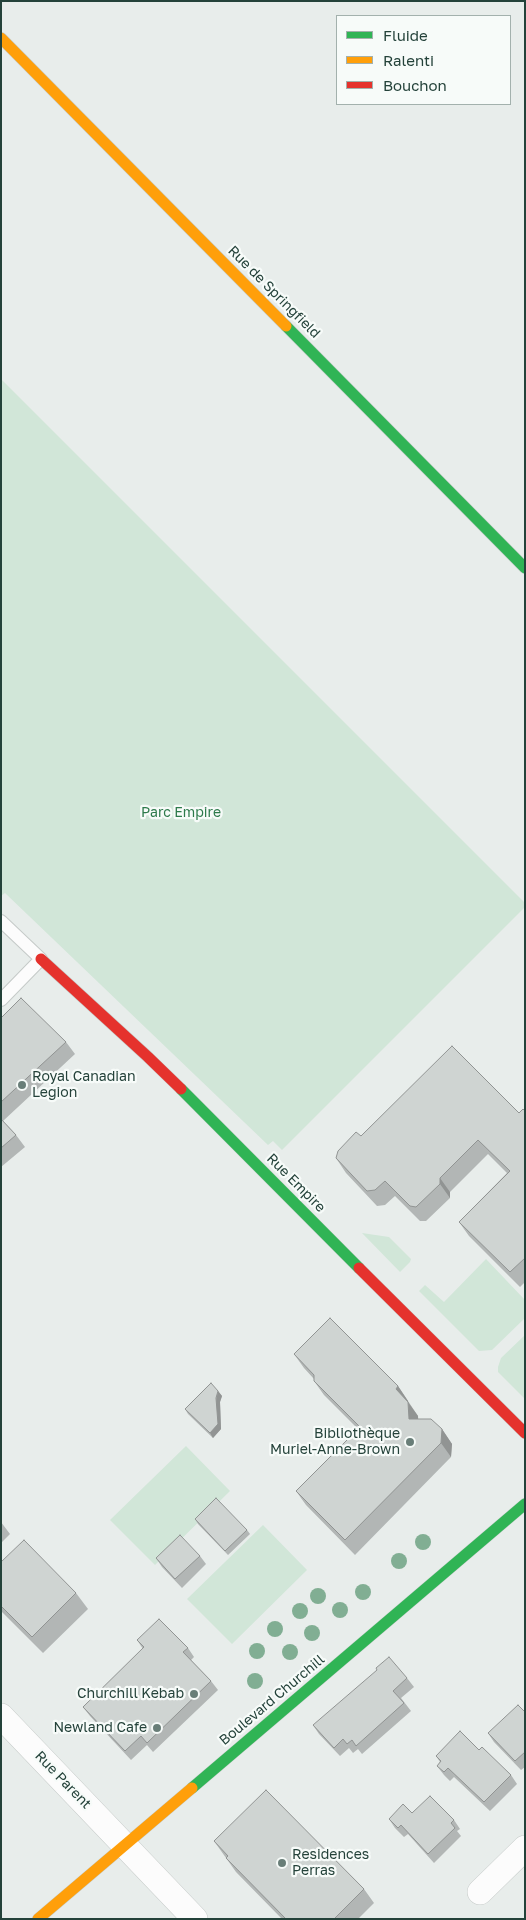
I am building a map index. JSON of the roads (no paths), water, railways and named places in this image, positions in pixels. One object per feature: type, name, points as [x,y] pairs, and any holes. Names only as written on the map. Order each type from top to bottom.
[{"type":"street","name":"Rue de Springfield","points":[[1,38],[525,568]]},
{"type":"street","name":"Rue Empire","points":[[41,959],[148,1057],[525,1434]]},
{"type":"street","name":"Boulevard Churchill","points":[[38,1919],[525,1504]]},
{"type":"street","name":"Rue Parent","points":[[1,1716],[195,1919]]},
{"type":"street","points":[[480,1892],[525,1848]]},
{"type":"lane","points":[[1,920],[41,959],[1,1000]]},
{"type":"place","name":"Royal Canadian Legion","points":[[22,1085]]},
{"type":"place","name":"Bibliothèque Muriel-Anne-Brown","points":[[410,1442]]},
{"type":"place","name":"Churchill Kebab","points":[[194,1694]]},
{"type":"place","name":"Newland Cafe","points":[[157,1728]]},
{"type":"place","name":"Residences Perras","points":[[282,1863]]},
{"type":"park label","name":"Parc Empire","points":[[181,813]]}]
